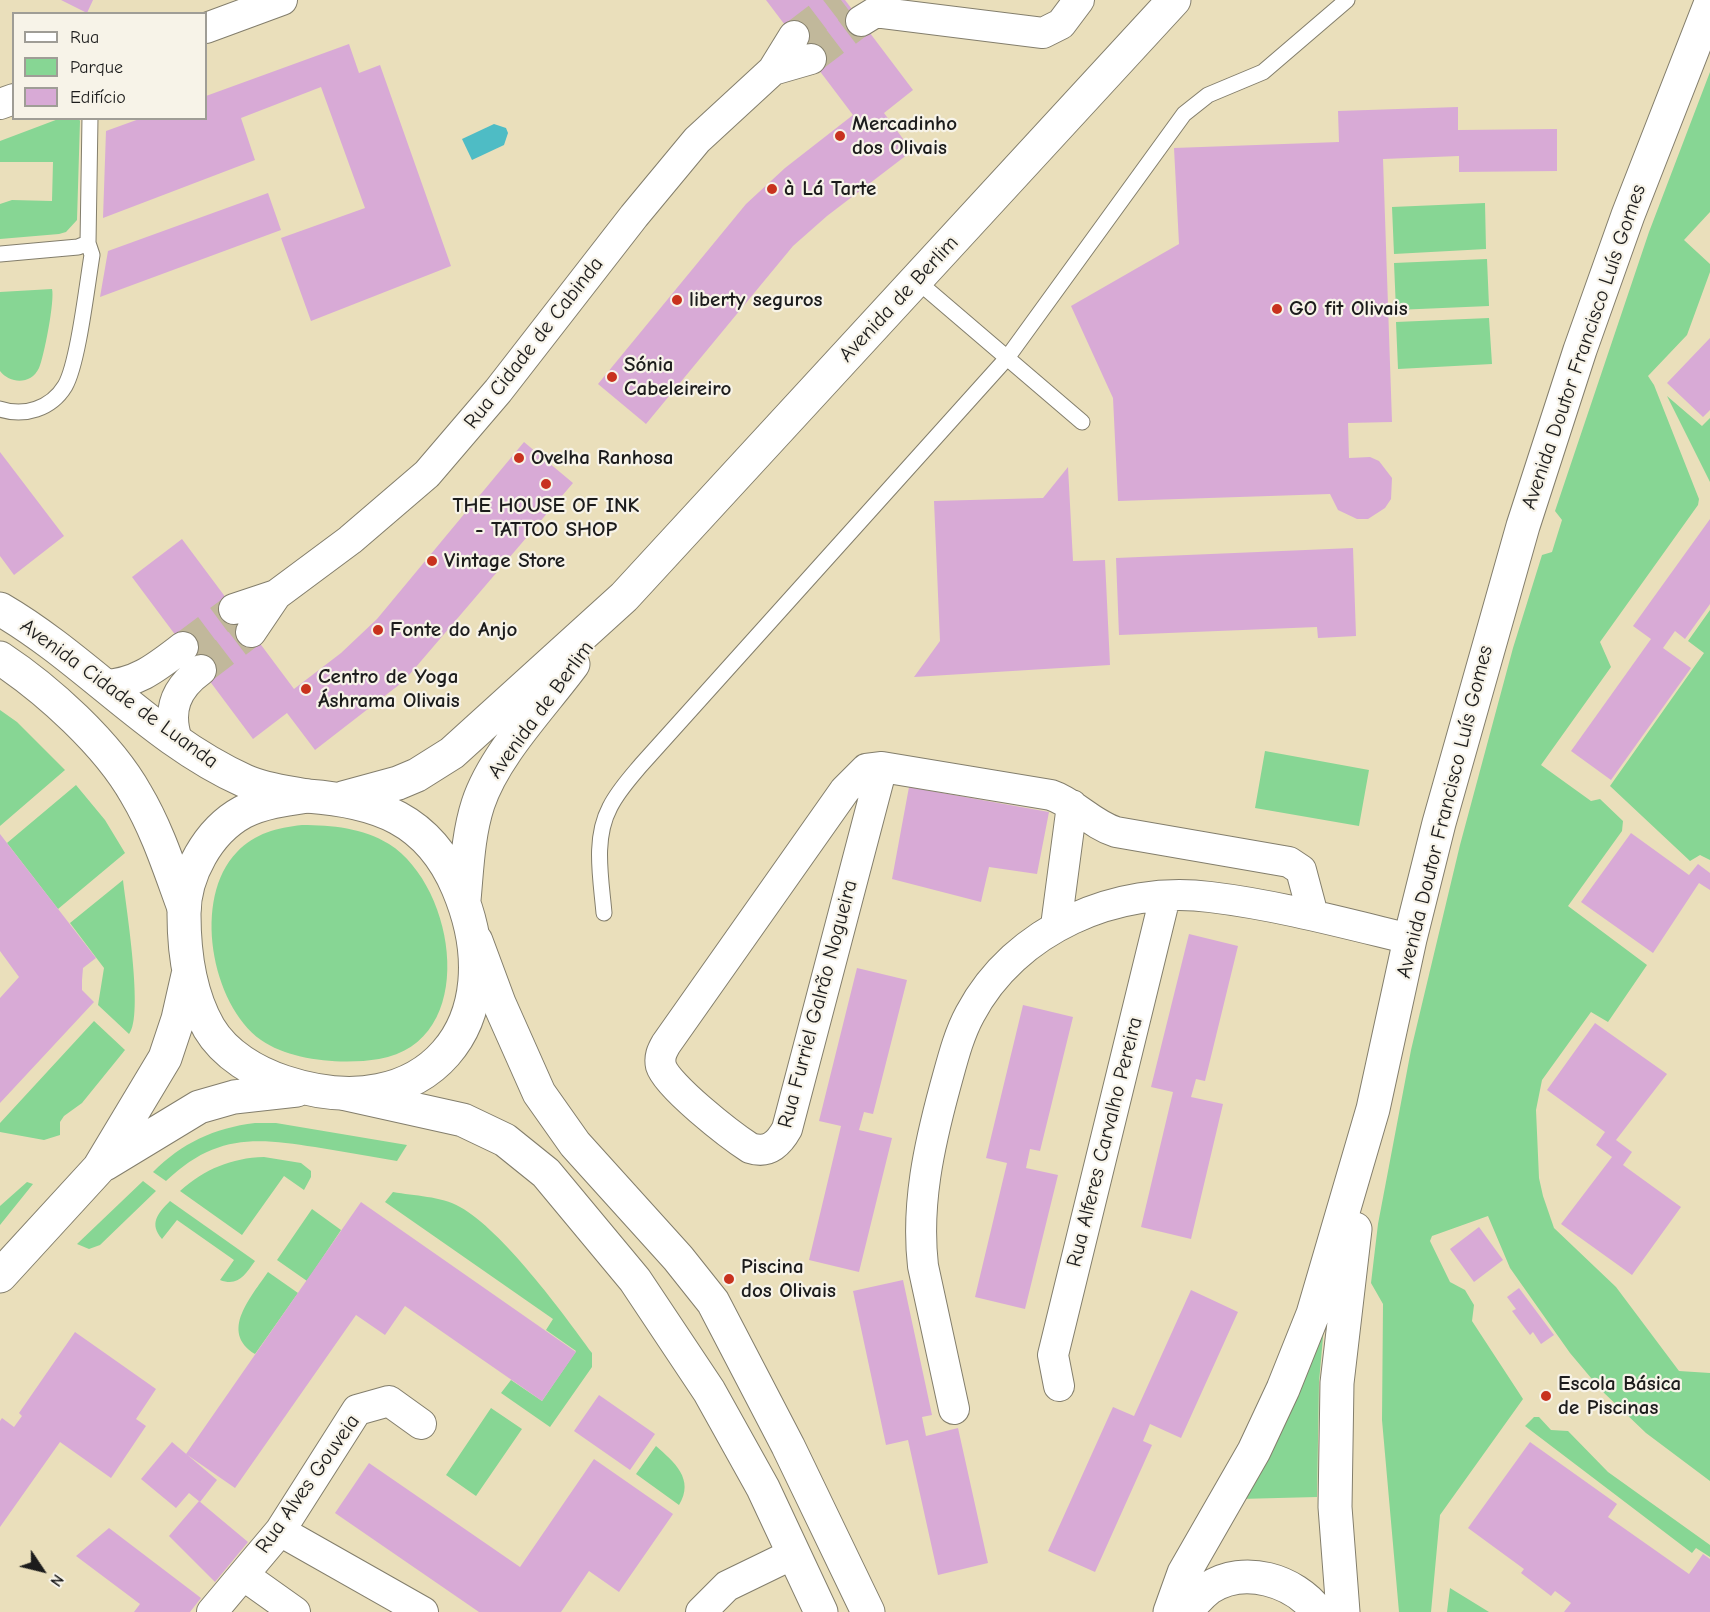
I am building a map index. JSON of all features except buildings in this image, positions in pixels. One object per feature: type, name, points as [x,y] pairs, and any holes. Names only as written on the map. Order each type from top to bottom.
[{"type":"main road","name":"Avenida de Berlim","points":[[343,798],[407,779],[452,753],[624,597],[1174,0]]},
{"type":"main road","name":"Avenida Doutor Francisco Luís Gomes","points":[[1170,1612],[1184,1573],[1254,1451],[1283,1389],[1313,1314],[1373,1109],[1410,939],[1487,645],[1523,526],[1620,237],[1710,5]]},
{"type":"main road","name":"Avenida de Berlim","points":[[464,902],[472,833],[478,804],[490,777],[624,597]]},
{"type":"main road","name":"Avenida Cidade de Luanda","points":[[0,609],[177,740],[246,781],[273,790],[307,796]]},
{"type":"main road","name":"Avenida Cidade de Luanda","points":[[0,658],[56,700],[110,758],[135,791],[168,864],[184,908]]},
{"type":"main road","points":[[0,1276],[99,1168],[165,1058],[178,1019],[188,975],[184,908],[190,881],[202,854],[223,826],[244,812],[263,805],[307,796],[343,798],[374,806],[398,816],[416,829],[436,848],[452,872],[499,1003],[539,1094],[575,1144],[678,1258],[713,1302],[788,1446],[868,1612]]},
{"type":"main road","points":[[342,1093],[376,1090],[409,1081],[434,1067],[449,1051],[465,1027],[473,1006],[477,973],[473,934]]},
{"type":"main road","points":[[188,975],[210,1029],[223,1045],[255,1070],[306,1089]]},
{"type":"main road","points":[[99,1168],[199,1107],[234,1097],[306,1089],[342,1093],[463,1120],[505,1140],[546,1173],[635,1280],[665,1322],[751,1465],[821,1612]]},
{"type":"main road","points":[[1343,1612],[1335,1507],[1337,1383],[1347,1288],[1373,1109]]},
{"type":"main road","points":[[1186,1612],[1210,1587],[1245,1577],[1279,1581],[1309,1599],[1318,1612]]},
{"type":"street","points":[[207,28],[282,0]]},
{"type":"street","points":[[861,21],[874,14],[883,13],[1043,33],[1061,24],[1079,0]]},
{"type":"street","name":"Rua Cidade de Cabinda","points":[[243,620],[350,540],[427,474],[498,391],[634,216],[697,140],[773,70],[794,36]]},
{"type":"street","name":"Rua Cidade de Cabinda","points":[[773,70],[811,60]]},
{"type":"street","points":[[104,685],[118,684],[192,658],[175,699],[172,726],[177,740]]},
{"type":"street","points":[[882,767],[1051,795],[1072,805],[1093,822],[1124,834],[1289,862],[1301,870],[1313,915]]},
{"type":"street","name":"Rua Furriel Galrão Nogueira","points":[[882,767],[787,1129],[778,1143],[766,1150],[758,1151],[743,1143],[677,1089],[663,1071],[661,1064],[663,1050],[845,790],[866,769],[882,767]]},
{"type":"street","points":[[1056,926],[1072,805]]},
{"type":"street","points":[[954,1409],[928,1293],[920,1243],[923,1190],[934,1129],[951,1065],[970,1013],[989,986],[1015,957],[1056,926],[1117,904],[1165,897],[1209,897],[1313,915],[1410,939]]},
{"type":"street","name":"Rua Alferes Carvalho Pereira","points":[[1059,1386],[1053,1355],[1165,897]]},
{"type":"street","name":"Rua Alves Gouveia","points":[[212,1612],[280,1531],[357,1410],[389,1401],[421,1424]]},
{"type":"street","points":[[280,1531],[415,1610]]},
{"type":"street","points":[[701,1612],[727,1586],[793,1554]]},
{"type":"street","points":[[243,1575],[295,1612]]},
{"type":"lane","points":[[604,913],[600,836],[611,805],[622,789],[1007,358],[1184,114],[1208,95],[1263,72],[1347,0]]},
{"type":"lane","points":[[0,409],[17,413],[32,411],[51,401],[65,386],[71,372],[92,255],[88,243],[90,120]]},
{"type":"lane","points":[[0,254],[78,247],[88,243]]},
{"type":"lane","points":[[916,280],[1082,422]]},
{"type":"green space","points":[[1710,72],[1710,212],[1684,240],[1710,264],[1710,272],[1687,335],[1648,376],[1654,385],[1699,499],[1698,505],[1600,642],[1611,667],[1541,765],[1591,801],[1600,799],[1623,821],[1622,831],[1568,906],[1647,965],[1608,1022],[1591,1012],[1542,1080],[1536,1110],[1539,1178],[1554,1228],[1616,1287],[1679,1371],[1710,1373],[1710,1481],[1646,1433],[1602,1391],[1570,1353],[1510,1268],[1488,1216],[1432,1236],[1430,1241],[1450,1282],[1465,1290],[1474,1305],[1472,1321],[1523,1399],[1440,1515],[1431,1612],[1399,1612],[1382,1420],[1383,1304],[1371,1283],[1378,1224],[1411,1050],[1460,845],[1513,648],[1542,555],[1552,552],[1562,520],[1555,511],[1649,232]]},
{"type":"green space","points":[[56,120],[80,120],[77,220],[66,232],[0,239],[0,204],[12,200],[52,201],[53,162],[0,162],[0,141]]},
{"type":"green space","points":[[1485,203],[1486,249],[1394,254],[1392,207]]},
{"type":"green space","points":[[1487,259],[1489,306],[1396,310],[1394,263]]},
{"type":"green space","points":[[52,289],[52,304],[44,353],[39,368],[26,380],[9,378],[0,371],[0,292]]},
{"type":"green space","points":[[1489,318],[1492,364],[1398,369],[1396,322]]},
{"type":"green space","points":[[1667,396],[1702,426],[1710,418],[1710,482]]},
{"type":"green space","points":[[1710,610],[1710,860],[1700,855],[1690,861],[1610,786],[1704,653],[1688,641]]},
{"type":"green space","points":[[0,710],[17,722],[65,770],[0,826]]},
{"type":"green space","points":[[1265,751],[1369,770],[1359,826],[1255,808]]},
{"type":"green space","points":[[76,785],[105,820],[125,853],[58,909],[7,843]]},
{"type":"green space","points":[[302,825],[347,828],[369,834],[389,844],[412,865],[430,893],[442,926],[447,961],[444,995],[433,1024],[411,1047],[379,1059],[365,1061],[318,1060],[302,1057],[287,1053],[261,1040],[244,1023],[230,1002],[213,950],[212,922],[215,896],[223,872],[237,852],[251,840],[275,830]]},
{"type":"green space","points":[[123,880],[135,1007],[129,1034],[98,1005],[104,968],[70,923]]},
{"type":"green space","points":[[94,1021],[125,1050],[82,1103],[64,1116],[60,1122],[60,1135],[44,1140],[0,1132],[0,1123]]},
{"type":"green space","points":[[255,1123],[276,1123],[407,1145],[397,1161],[293,1144],[254,1141],[218,1147],[184,1166],[166,1181],[153,1172],[187,1145],[212,1133]]},
{"type":"green space","points":[[264,1157],[301,1163],[311,1171],[311,1177],[304,1190],[284,1176],[242,1235],[180,1191],[189,1183],[219,1166]]},
{"type":"green space","points":[[143,1181],[156,1191],[100,1245],[89,1249],[77,1244]]},
{"type":"green space","points":[[27,1182],[33,1184],[0,1225],[0,1206]]},
{"type":"green space","points":[[393,1192],[453,1203],[477,1218],[531,1274],[592,1353],[592,1367],[550,1427],[501,1393],[511,1380],[542,1401],[576,1351],[546,1330],[553,1319],[385,1202]]},
{"type":"green space","points":[[170,1201],[255,1261],[244,1275],[232,1282],[220,1280],[234,1260],[177,1220],[162,1239],[156,1229],[156,1219]]},
{"type":"green space","points":[[312,1209],[341,1230],[307,1281],[277,1260]]},
{"type":"green space","points":[[268,1272],[298,1293],[255,1354],[245,1345],[239,1335],[239,1325],[247,1303]]},
{"type":"green space","points":[[1325,1315],[1319,1382],[1317,1497],[1239,1499]]},
{"type":"green space","points":[[491,1408],[522,1429],[476,1496],[446,1475]]},
{"type":"green space","points":[[1534,1417],[1539,1417],[1551,1430],[1568,1431],[1608,1472],[1710,1545],[1710,1557],[1696,1548],[1692,1553],[1525,1426]]},
{"type":"green space","points":[[656,1446],[675,1465],[684,1479],[685,1487],[679,1505],[636,1474]]},
{"type":"green space","points":[[1450,1588],[1489,1612],[1447,1612]]},
{"type":"water","points":[[494,124],[506,128],[508,133],[504,145],[472,160],[462,139]]},
{"type":"tunnel","points":[[794,36],[841,0]]},
{"type":"tunnel","points":[[811,59],[861,21]]},
{"type":"tunnel","points":[[183,647],[234,609]]},
{"type":"tunnel","points":[[201,670],[251,632]]},
{"type":"place","name":"Mercadinho dos Olivais","points":[[840,136]]},
{"type":"place","name":"à Lá Tarte","points":[[772,189]]},
{"type":"place","name":"liberty seguros","points":[[677,300]]},
{"type":"place","name":"GO fit Olivais","points":[[1277,309]]},
{"type":"place","name":"Sónia Cabeleireiro","points":[[612,377]]},
{"type":"place","name":"Ovelha Ranhosa","points":[[519,458]]},
{"type":"place","name":"THE HOUSE OF INK - TATTOO SHOP","points":[[546,484]]},
{"type":"place","name":"Vintage Store","points":[[432,561]]},
{"type":"place","name":"Fonte do Anjo","points":[[378,630]]},
{"type":"place","name":"Centro de Yoga Áshrama Olivais","points":[[306,689]]},
{"type":"place","name":"Piscina dos Olivais","points":[[729,1279]]},
{"type":"place","name":"Escola Básica de Piscinas","points":[[1546,1396]]}]
